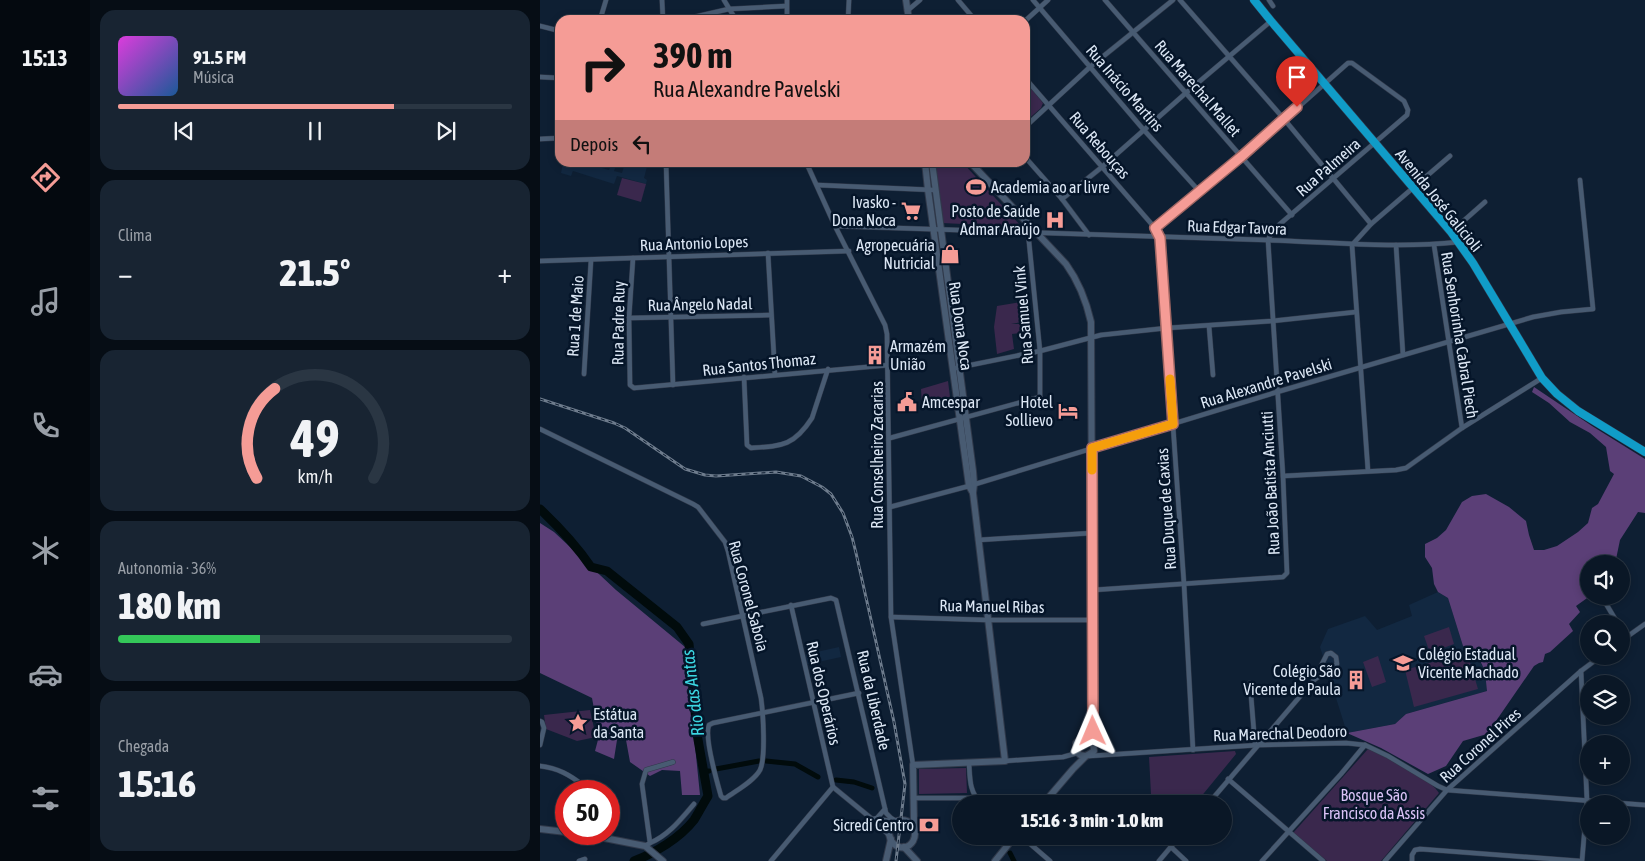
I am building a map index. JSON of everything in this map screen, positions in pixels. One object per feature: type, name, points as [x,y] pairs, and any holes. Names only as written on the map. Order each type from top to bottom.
[{"type":"highway","name":"Avenida José Galicioli","points":[[1254,0],[1459,242],[1542,378],[1578,412],[1645,452]]},
{"type":"main road","points":[[906,0],[908,15]]},
{"type":"main road","name":"Rua Dona Noca","points":[[926,167],[937,230],[972,485],[1005,761]]},
{"type":"main road","name":"Rua Dona Noca","points":[[931,190],[932,167]]},
{"type":"main road","points":[[975,168],[1032,232],[1066,264],[1075,276],[1088,308],[1092,337],[1094,745]]},
{"type":"main road","points":[[1086,737],[1093,720]]},
{"type":"main road","points":[[1086,737],[1094,745]]},
{"type":"main road","points":[[1083,755],[1076,743],[1080,738],[1086,737]]},
{"type":"main road","points":[[1051,795],[1083,755],[1094,745]]},
{"type":"main road","name":"Rua Marechal Deodoro","points":[[913,765],[1005,761]]},
{"type":"main road","points":[[913,765],[916,859]]},
{"type":"main road","points":[[913,798],[908,816],[890,826],[886,861],[901,847],[911,845],[914,841]]},
{"type":"main road","points":[[897,821],[910,822],[914,826]]},
{"type":"main road","points":[[540,829],[555,831]]},
{"type":"main road","points":[[890,837],[916,859]]},
{"type":"main road","points":[[620,841],[648,846],[662,861]]},
{"type":"main road","points":[[994,861],[1008,845]]},
{"type":"street","points":[[602,15],[606,0]]},
{"type":"street","points":[[662,0],[663,15]]},
{"type":"street","points":[[724,0],[733,15]]},
{"type":"street","points":[[787,0],[787,15]]},
{"type":"street","points":[[848,0],[848,15]]},
{"type":"street","points":[[908,11],[920,0]]},
{"type":"street","points":[[958,0],[971,15]]},
{"type":"street","name":"Rua Inácio Martins","points":[[1033,0],[1143,129],[1199,191]]},
{"type":"street","points":[[1030,16],[1048,0]]},
{"type":"street","name":"Rua Marechal Mallet","points":[[1105,0],[1292,215]]},
{"type":"street","points":[[1030,123],[1090,67],[1174,0]]},
{"type":"street","points":[[1180,0],[1284,119],[1372,224]]},
{"type":"street","points":[[1269,0],[1273,6]]},
{"type":"street","points":[[703,15],[729,9],[786,6]]},
{"type":"street","points":[[1062,199],[1271,22]]},
{"type":"street","points":[[540,26],[555,30]]},
{"type":"street","name":"Rua Palmeira","points":[[1268,240],[1273,230],[1407,115],[1408,110],[1404,101],[1352,63],[1348,63],[1324,84]]},
{"type":"street","points":[[540,77],[555,78]]},
{"type":"street","name":"Rua Rebouças","points":[[1030,84],[1155,228],[1160,238]]},
{"type":"street","points":[[1155,228],[1242,156],[1324,84]]},
{"type":"street","points":[[540,139],[555,138]]},
{"type":"street","points":[[1368,471],[1352,245],[1372,224],[1450,156]]},
{"type":"street","points":[[1030,163],[1062,199],[1089,235]]},
{"type":"street","points":[[666,167],[672,385]]},
{"type":"street","name":"Rua Conselheiro Zacarias","points":[[808,167],[835,226],[885,325],[887,334],[889,365],[891,617],[913,765]]},
{"type":"street","name":"Rua Alexandre Pavelski","points":[[890,507],[972,485],[1448,342],[1561,312],[1593,309],[1580,180]]},
{"type":"street","points":[[817,185],[931,190]]},
{"type":"street","points":[[1451,232],[1485,202]]},
{"type":"street","name":"Rua Edgar Tavora","points":[[835,226],[1268,240],[1352,245],[1434,245],[1459,242]]},
{"type":"street","name":"Rua Samuel Vink","points":[[963,419],[1040,397],[1040,351],[1032,232]]},
{"type":"street","name":"Rua Duque de Caxias","points":[[1160,238],[1184,584],[1193,750]]},
{"type":"street","name":"Rua João Batista Anciutti","points":[[1184,584],[1283,577],[1287,573],[1283,476],[1268,240]]},
{"type":"street","name":"Rua Senhorinha Cabral Piech","points":[[1434,245],[1462,428]]},
{"type":"street","points":[[1396,246],[1403,355]]},
{"type":"street","name":"Rua Antonio Lopes","points":[[540,261],[849,251]]},
{"type":"street","points":[[768,253],[775,375]]},
{"type":"street","name":"Rua Padre Ruy","points":[[631,387],[629,318],[633,258]]},
{"type":"street","name":"Rua 1 de Maio","points":[[584,374],[591,260]]},
{"type":"street","points":[[956,368],[1040,351],[1092,337],[1167,328],[1272,321],[1356,312]]},
{"type":"street","name":"Rua Ângelo Nadal","points":[[629,318],[771,315]]},
{"type":"street","points":[[1210,326],[1213,375]]},
{"type":"street","name":"Rua Santos Thomaz","points":[[631,387],[889,365]]},
{"type":"street","points":[[744,377],[748,445],[751,448],[777,446],[793,440],[812,418],[828,369]]},
{"type":"street","points":[[1283,476],[1406,468],[1462,428],[1542,378]]},
{"type":"street","points":[[890,438],[963,419]]},
{"type":"street","name":"Rua Coronel Saboia","points":[[540,429],[698,507],[724,542],[744,615],[763,712],[763,756],[761,769],[755,776],[726,798],[721,796],[707,734],[709,725],[763,712]]},
{"type":"street","points":[[978,540],[1092,533]]},
{"type":"street","points":[[1093,590],[1184,584]]},
{"type":"street","name":"Rua da Liberdade","points":[[792,605],[834,598],[836,600],[885,809],[887,815],[897,821]]},
{"type":"street","points":[[703,624],[792,605]]},
{"type":"street","name":"Rua dos Operários","points":[[792,605],[833,787]]},
{"type":"street","name":"Rua Manuel Ribas","points":[[891,617],[987,620],[1092,620]]},
{"type":"street","points":[[1630,634],[1645,624]]},
{"type":"street","points":[[1215,795],[1314,680],[1337,664],[1336,657],[1331,653],[1327,654],[1324,658],[1314,680]]},
{"type":"street","name":"Rua Coronel Pires","points":[[1385,861],[1448,790],[1589,665]]},
{"type":"street","points":[[1581,671],[1587,795]]},
{"type":"street","points":[[1250,684],[1257,745]]},
{"type":"street","points":[[763,712],[858,693]]},
{"type":"street","points":[[540,721],[544,728],[540,745]]},
{"type":"street","name":"Rua Marechal Deodoro","points":[[1005,761],[1257,745],[1346,743],[1365,745],[1448,790]]},
{"type":"street","points":[[1094,745],[1102,755]]},
{"type":"street","points":[[1262,861],[1365,745]]},
{"type":"street","points":[[673,762],[646,770],[642,784],[648,846],[660,839],[694,804]]},
{"type":"street","points":[[969,763],[974,795]]},
{"type":"street","points":[[540,766],[555,768],[576,780]]},
{"type":"street","points":[[1228,779],[1323,861]]},
{"type":"street","points":[[771,861],[833,787],[872,819],[890,837]]},
{"type":"street","points":[[1448,790],[1580,800]]},
{"type":"street","points":[[913,798],[952,798]]},
{"type":"street","points":[[1630,804],[1645,805]]},
{"type":"street","points":[[872,819],[877,818],[885,809]]},
{"type":"street","points":[[872,819],[897,821]]},
{"type":"street","points":[[1031,845],[1050,861]]},
{"type":"street","points":[[1412,861],[1412,855],[1415,850],[1420,849],[1581,861],[1583,845]]},
{"type":"street","points":[[1159,861],[1171,847],[1186,861]]},
{"type":"street","points":[[1496,861],[1497,854]]},
{"type":"street","points":[[579,861],[585,859]]},
{"type":"shaded area","points":[[562,167],[602,167],[609,170],[610,167],[616,167],[614,171],[622,173],[624,167],[647,167],[644,178],[647,180],[646,184],[617,176],[614,184],[573,171],[571,176],[561,173]]},
{"type":"shaded area","points":[[1534,387],[1645,459],[1645,513],[1638,512],[1620,540],[1617,555],[1580,555],[1580,603],[1576,606],[1580,612],[1569,624],[1573,631],[1550,652],[1545,654],[1543,662],[1534,666],[1487,734],[1463,741],[1446,766],[1428,774],[1381,748],[1347,733],[1395,724],[1406,714],[1487,691],[1482,665],[1470,650],[1463,646],[1448,598],[1438,592],[1434,584],[1432,568],[1425,557],[1425,544],[1437,538],[1446,530],[1462,502],[1472,496],[1486,494],[1509,507],[1526,521],[1534,550],[1544,550],[1557,546],[1588,523],[1592,508],[1598,504],[1614,474],[1610,471],[1606,447],[1590,433],[1570,422],[1549,403],[1532,392]]},
{"type":"shaded area","points":[[540,523],[554,532],[616,590],[685,647],[700,795],[682,795],[680,771],[662,770],[650,776],[630,762],[626,740],[617,740],[614,759],[595,751],[599,736],[592,698],[540,673]]},
{"type":"shaded area","name":"Colégio Estadual Vicente Machado","points":[[1438,592],[1448,598],[1463,646],[1476,653],[1485,672],[1487,691],[1406,714],[1395,724],[1347,733],[1320,647],[1328,629],[1365,616],[1377,630],[1412,616],[1409,605]]},
{"type":"shaded area","points":[[839,647],[841,657],[805,665],[803,655]]},
{"type":"green space","points":[[1030,87],[1043,103],[1041,108],[1030,118]]},
{"type":"green space","points":[[934,167],[967,167],[1022,227],[942,223]]},
{"type":"green space","points":[[622,178],[646,184],[641,202],[617,195]]},
{"type":"green space","points":[[1027,301],[1028,321],[1011,324],[1020,324],[1021,333],[1012,334],[1014,349],[997,354],[994,327],[997,306]]},
{"type":"green space","points":[[948,381],[950,397],[922,405],[921,389]]},
{"type":"green space","points":[[1449,627],[1454,644],[1430,653],[1424,636]]},
{"type":"green space","points":[[1467,652],[1478,689],[1414,707],[1405,670]]},
{"type":"green space","points":[[1378,656],[1386,682],[1372,687],[1363,662]]},
{"type":"green space","points":[[590,710],[596,737],[577,741],[546,729],[544,715]]},
{"type":"green space","name":"Bosque São Francisco da Assis","points":[[1368,749],[1397,761],[1416,772],[1433,785],[1439,793],[1381,861],[1327,861],[1293,833]]},
{"type":"green space","points":[[1235,751],[1236,754],[1202,795],[1151,794],[1149,757]]},
{"type":"green space","points":[[966,768],[967,793],[919,794],[919,769]]},
{"type":"waterway","name":"Rio das Antas","points":[[540,509],[567,536],[591,567],[607,571],[677,627],[689,644],[697,734],[708,796],[694,820],[682,833],[659,849],[634,861]]},
{"type":"waterway","points":[[716,769],[759,761]]},
{"type":"waterway","points":[[766,761],[795,764],[818,777]]},
{"type":"waterway","name":"Rio das Antas","points":[[703,772],[709,771]]},
{"type":"waterway","points":[[836,780],[854,782],[872,788]]},
{"type":"waterway","points":[[1010,853],[1014,861]]},
{"type":"railway","points":[[540,399],[625,428],[685,469],[716,476],[776,472],[801,476],[831,494],[843,513],[852,537],[894,722],[905,784],[896,861]]},
{"type":"slow traffic","points":[[1092,470],[1092,448],[1173,424],[1170,379]]},
{"type":"place","name":"Academia ao ar livre","points":[[976,187]]},
{"type":"place","name":"Ivasko - Dona Noca","points":[[911,211]]},
{"type":"place","name":"Posto de Saúde Admar Araújo","points":[[1055,220]]},
{"type":"place","name":"Agropecuária Nutricial","points":[[950,254]]},
{"type":"place","name":"Armazém União","points":[[875,355]]},
{"type":"place","name":"Amcespar","points":[[907,402]]},
{"type":"place","name":"Hotel Sollievo","points":[[1068,411]]},
{"type":"place","name":"Colégio Estadual Vicente Machado","points":[[1403,663]]},
{"type":"place","name":"Colégio São Vicente de Paula","points":[[1356,680]]},
{"type":"place","name":"Estátua da Santa","points":[[578,723]]},
{"type":"place","name":"Sicredi Centro","points":[[929,825]]},
{"type":"route","points":[[1093,731],[1092,448],[1173,424],[1160,238],[1155,228],[1242,156],[1297,107]]}]
